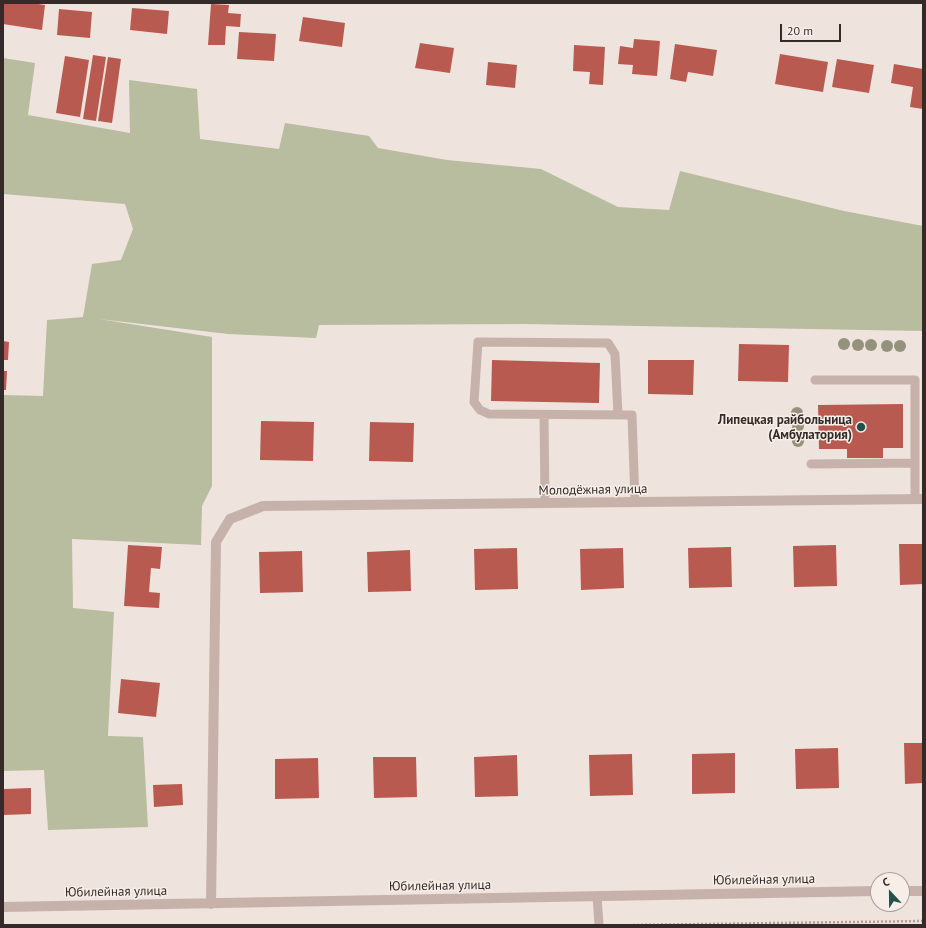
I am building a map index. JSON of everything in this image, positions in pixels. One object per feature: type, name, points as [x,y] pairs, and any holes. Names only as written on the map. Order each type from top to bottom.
[{"type":"street","name":"Молодёжная улица","points":[[210,904],[216,542],[230,519],[263,506],[919,499]]},
{"type":"street","name":"Юбилейная улица","points":[[4,908],[870,891]]},
{"type":"street","points":[[910,891],[923,891]]},
{"type":"lane","points":[[618,415],[615,354],[608,343],[478,342],[474,402],[480,410],[489,414],[544,415],[618,415],[632,415],[635,502]]},
{"type":"lane","points":[[815,380],[915,380],[915,463],[919,499]]},
{"type":"lane","points":[[544,415],[545,503]]},
{"type":"lane","points":[[811,464],[915,463]]},
{"type":"lane","points":[[597,896],[599,925]]},
{"type":"path","points":[[634,925],[923,921]]},
{"type":"green space","points":[[3,58],[35,63],[28,115],[130,133],[129,80],[197,89],[200,139],[279,149],[285,123],[369,136],[378,148],[447,160],[541,169],[618,207],[669,210],[680,171],[844,211],[923,226],[923,331],[525,324],[319,325],[316,338],[228,334],[99,319],[212,337],[212,486],[202,506],[201,545],[72,539],[73,608],[114,612],[108,736],[143,737],[148,827],[48,830],[44,770],[3,771],[3,395],[43,396],[47,320],[83,317],[92,264],[121,260],[133,229],[125,204],[3,194]]},
{"type":"building","points":[[3,3],[31,3],[45,5],[42,30],[3,24]]},
{"type":"building","points":[[211,4],[229,5],[228,13],[241,14],[240,27],[226,26],[225,45],[208,45]]},
{"type":"building","points":[[132,8],[169,11],[167,34],[130,30]]},
{"type":"building","points":[[59,9],[92,12],[90,38],[57,35]]},
{"type":"building","points":[[303,17],[345,23],[342,47],[299,41]]},
{"type":"building","points":[[239,32],[276,34],[274,61],[237,59]]},
{"type":"building","points":[[634,39],[660,41],[657,76],[632,74],[633,65],[618,64],[620,46],[633,48]]},
{"type":"building","points":[[420,43],[454,48],[450,73],[415,68]]},
{"type":"building","points":[[675,44],[717,50],[713,76],[688,72],[686,82],[670,79]]},
{"type":"building","points":[[574,45],[605,47],[603,85],[589,84],[590,72],[573,71]]},
{"type":"building","points":[[780,54],[828,62],[823,92],[775,84]]},
{"type":"building","points":[[93,55],[106,57],[96,121],[83,119]]},
{"type":"building","points":[[65,56],[89,60],[80,117],[56,113]]},
{"type":"building","points":[[108,57],[121,59],[112,123],[98,121]]},
{"type":"building","points":[[837,59],[874,65],[869,93],[832,87]]},
{"type":"building","points":[[488,62],[517,65],[515,88],[486,85]]},
{"type":"building","points":[[894,64],[923,69],[923,109],[910,107],[913,87],[891,83]]},
{"type":"building","points":[[3,341],[9,342],[8,360],[3,360]]},
{"type":"building","points":[[739,344],[789,345],[788,382],[738,381]]},
{"type":"building","points":[[492,360],[600,363],[599,403],[491,401]]},
{"type":"building","points":[[648,360],[694,360],[693,395],[648,394]]},
{"type":"building","points":[[3,371],[7,371],[6,390],[3,390]]},
{"type":"building","name":"Липецкая райбольница (Амбулатория)","points":[[903,404],[903,448],[883,448],[883,458],[847,458],[847,449],[819,449],[818,405]]},
{"type":"building","points":[[261,421],[314,422],[313,461],[260,460]]},
{"type":"building","points":[[370,422],[414,423],[413,462],[369,461]]},
{"type":"building","points":[[899,544],[923,544],[923,584],[900,585]]},
{"type":"building","points":[[128,545],[162,547],[160,569],[151,568],[149,592],[160,593],[159,608],[124,606]]},
{"type":"building","points":[[836,545],[837,586],[794,587],[793,546]]},
{"type":"building","points":[[731,547],[732,587],[689,588],[688,548]]},
{"type":"building","points":[[517,548],[518,589],[475,590],[474,549]]},
{"type":"building","points":[[623,548],[624,588],[581,590],[580,549]]},
{"type":"building","points":[[410,550],[411,591],[368,592],[367,552]]},
{"type":"building","points":[[302,551],[303,592],[260,593],[259,552]]},
{"type":"building","points":[[121,679],[160,683],[156,717],[118,713]]},
{"type":"building","points":[[904,743],[923,743],[923,783],[905,784]]},
{"type":"building","points":[[838,748],[839,788],[796,789],[795,749]]},
{"type":"building","points":[[735,753],[735,793],[692,794],[692,754]]},
{"type":"building","points":[[632,754],[633,795],[590,796],[589,755]]},
{"type":"building","points":[[517,755],[518,796],[475,797],[474,757]]},
{"type":"building","points":[[373,757],[416,757],[417,797],[374,798]]},
{"type":"building","points":[[318,758],[319,798],[275,799],[275,759]]},
{"type":"building","points":[[182,784],[183,805],[154,807],[153,785]]},
{"type":"building","points":[[31,788],[31,814],[4,815],[4,789]]},
{"type":"place","name":"Липецкая райбольница (Амбулатория)","points":[[861,427]]}]
